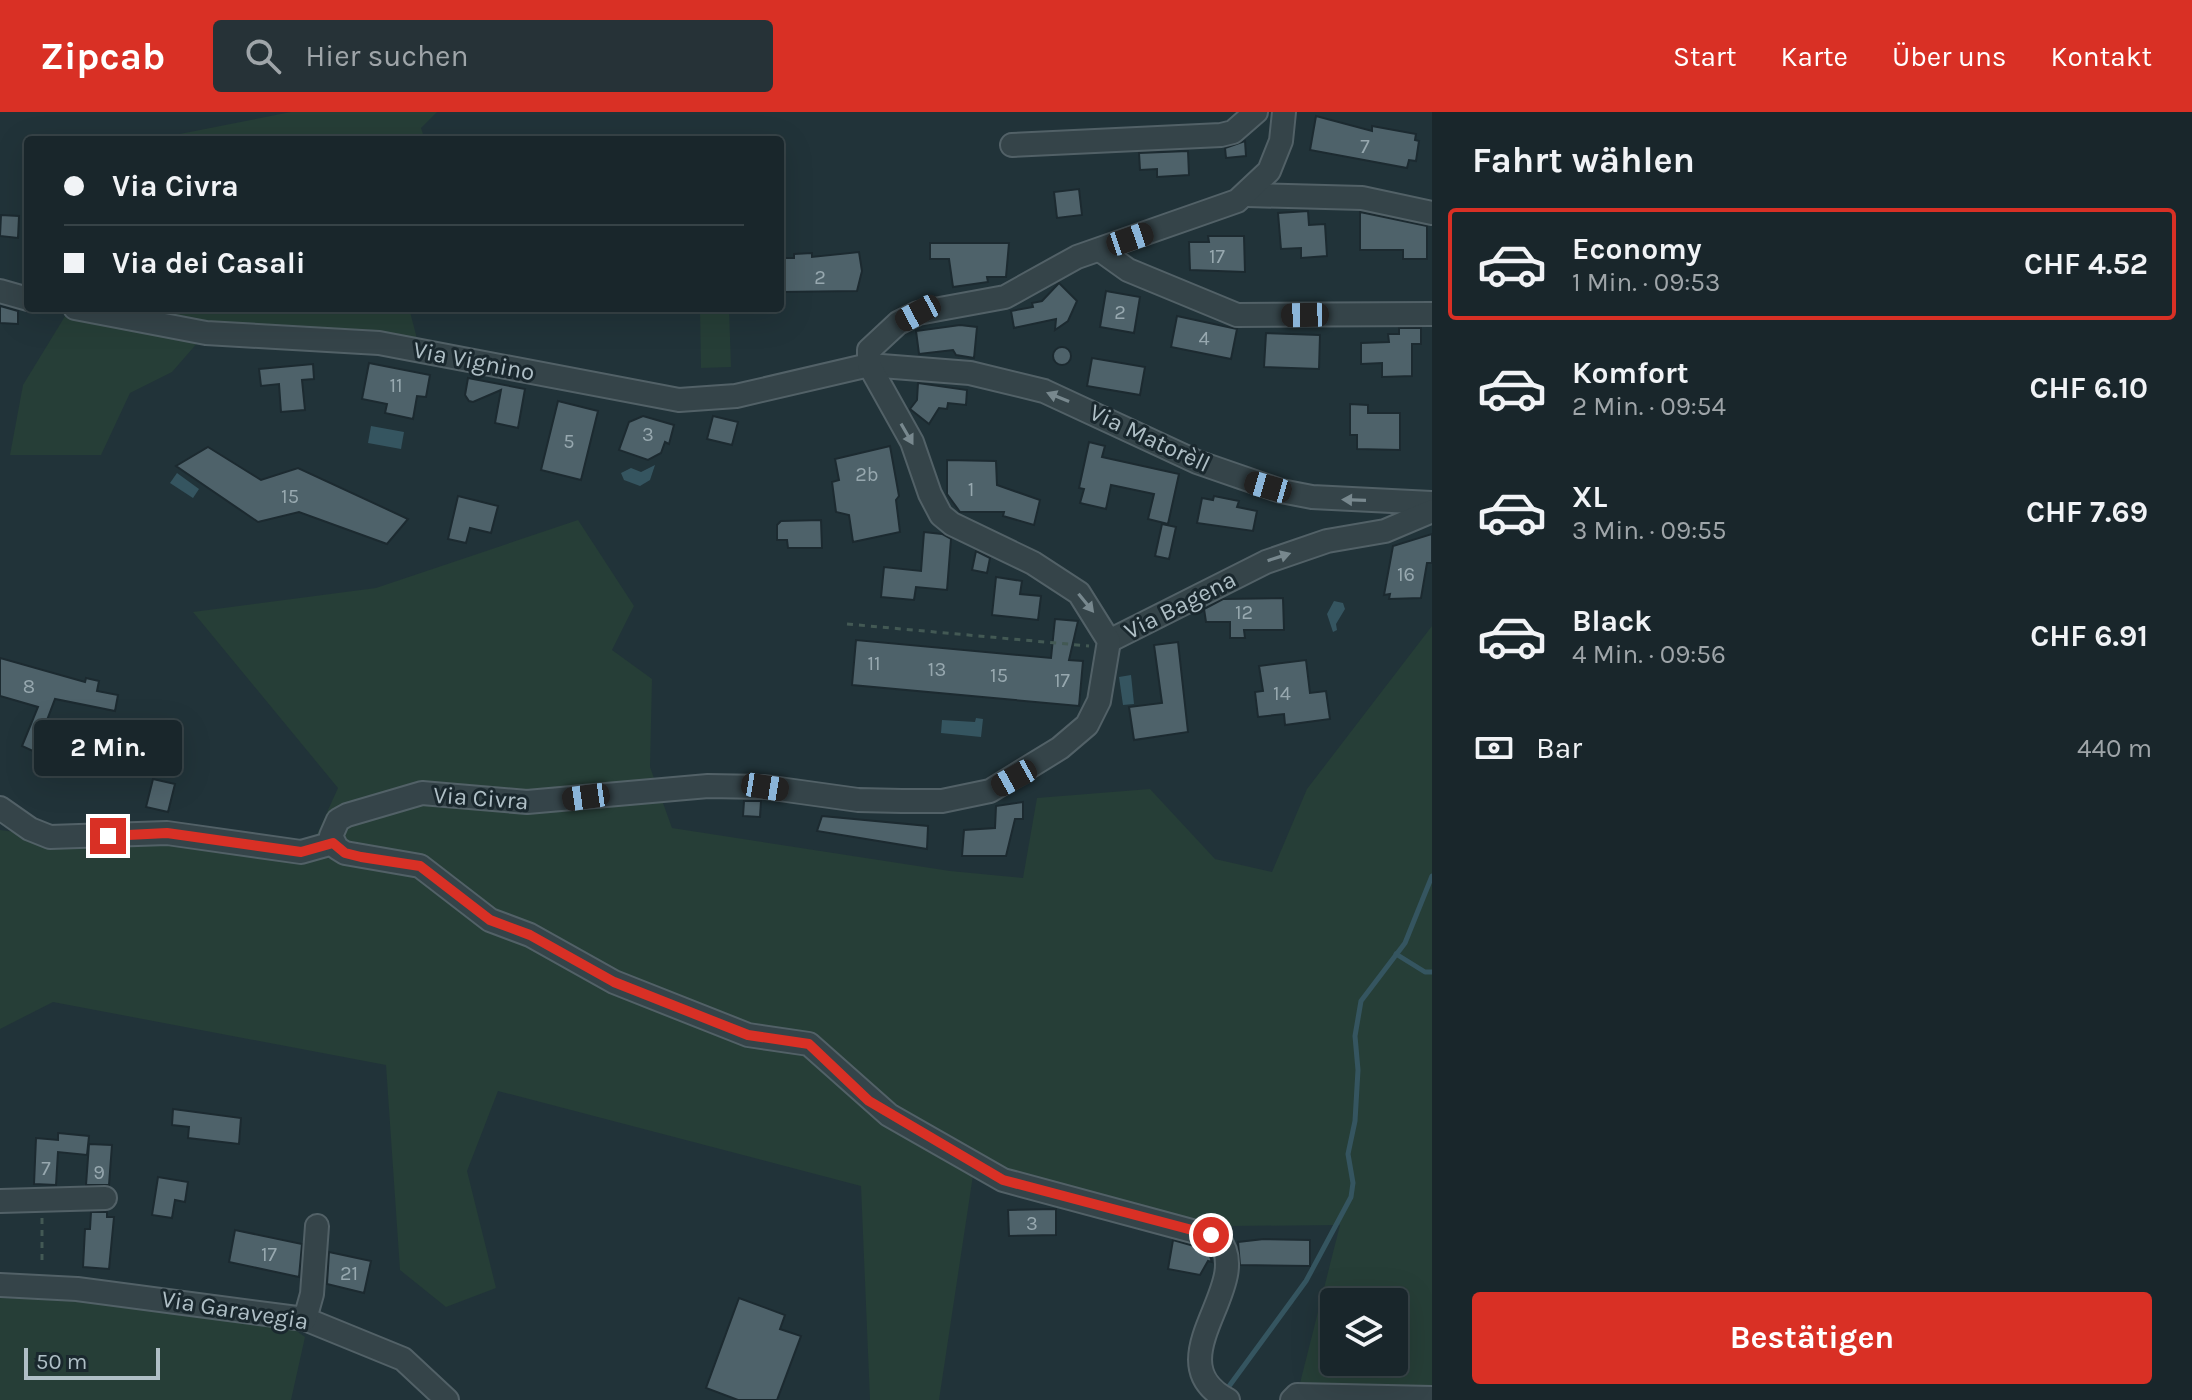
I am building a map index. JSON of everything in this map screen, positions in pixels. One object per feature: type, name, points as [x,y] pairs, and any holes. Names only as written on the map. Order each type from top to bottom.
[{"type":"street","points":[[1012,145],[1221,135],[1233,132],[1256,112]]},
{"type":"street","points":[[1248,195],[1275,158],[1284,112]]},
{"type":"street","points":[[869,365],[872,345],[918,313],[1005,297],[1067,262],[1248,195],[1362,198],[1432,213]]},
{"type":"street","points":[[1100,250],[1128,270],[1237,315],[1432,314]]},
{"type":"street","points":[[0,291],[24,298]]},
{"type":"street","name":"Via Vignino","points":[[96,312],[206,333],[379,343],[679,400],[736,396],[869,365]]},
{"type":"street","name":"Via Matorèll","points":[[869,365],[945,370],[1019,383],[1067,400],[1234,477],[1312,497],[1432,503]]},
{"type":"street","name":"Via Bagena","points":[[869,365],[912,442],[930,494],[941,515],[952,524],[1033,563],[1079,593],[1101,624],[1108,644],[1266,562],[1338,539],[1389,529],[1432,511]]},
{"type":"street","points":[[1389,529],[1393,517],[1390,501]]},
{"type":"street","name":"Via Civra","points":[[333,843],[332,828],[338,820],[365,808],[422,793],[527,802],[708,786],[765,787],[858,800],[942,801],[971,797],[1014,778],[1060,748],[1087,725],[1099,701],[1108,644]]},
{"type":"street","points":[[0,808],[30,829],[62,838],[167,833],[301,852],[333,843],[353,855],[420,866],[490,920],[530,935],[614,982],[748,1035],[809,1044],[869,1101],[1003,1180],[1218,1238],[1225,1256],[1223,1281],[1200,1353],[1202,1375],[1211,1391],[1228,1400]]},
{"type":"street","points":[[0,1201],[105,1198]]},
{"type":"street","points":[[305,1319],[312,1294],[317,1226]]},
{"type":"street","name":"Via Garavegia","points":[[0,1285],[42,1286],[264,1310],[305,1319],[403,1359],[447,1400]]},
{"type":"street","points":[[1292,1400],[1297,1395],[1432,1398]]},
{"type":"path","points":[[847,624],[1108,644]]},
{"type":"path","points":[[41,1202],[42,1286]]},
{"type":"green space","points":[[291,112],[437,112],[421,128],[424,136],[169,136]]},
{"type":"green space","points":[[68,312],[410,312],[420,350],[206,333],[172,372],[130,393],[101,455],[10,455],[23,385]]},
{"type":"green space","points":[[700,312],[729,312],[731,367],[701,368]]},
{"type":"green space","points":[[578,520],[634,606],[612,650],[652,679],[650,767],[672,828],[950,871],[1023,878],[1037,798],[1150,789],[1215,859],[1272,872],[1307,789],[1432,626],[1432,1398],[1297,1395],[1320,1304],[1320,1376],[1408,1376],[1408,1288],[1324,1288],[1340,1225],[1231,1226],[1211,1235],[975,1162],[939,1400],[870,1400],[861,1186],[498,1091],[467,1171],[496,1288],[446,1307],[400,1270],[386,1065],[53,1002],[0,1029],[0,830],[62,838],[167,833],[309,852],[338,788],[193,612],[376,588]]},
{"type":"green space","points":[[0,1298],[64,1299],[291,1327],[305,1337],[291,1400],[0,1400]]},
{"type":"water","points":[[371,426],[404,432],[401,449],[368,443]]},
{"type":"water","points":[[655,465],[650,480],[640,486],[624,480],[621,473],[631,468],[641,472]]},
{"type":"water","points":[[177,473],[199,489],[193,498],[170,483]]},
{"type":"water","points":[[1334,601],[1343,603],[1345,609],[1336,624],[1337,630],[1333,632],[1327,614]]},
{"type":"water","points":[[1131,675],[1134,704],[1123,705],[1119,677]]},
{"type":"water","points":[[976,718],[983,719],[981,737],[941,733],[942,720],[975,722]]},
{"type":"building","points":[[1316,116],[1372,131],[1372,126],[1416,134],[1415,140],[1419,141],[1416,161],[1409,160],[1407,168],[1310,150]]},
{"type":"building","points":[[1245,141],[1246,156],[1226,158],[1225,148]]},
{"type":"building","points":[[1188,151],[1189,175],[1157,177],[1157,169],[1140,170],[1139,153]]},
{"type":"building","points":[[1079,189],[1082,215],[1057,218],[1054,192]]},
{"type":"building","points":[[1308,211],[1309,225],[1325,224],[1327,256],[1301,258],[1301,248],[1281,249],[1278,213]]},
{"type":"building","points":[[1360,212],[1427,226],[1427,259],[1403,259],[1403,250],[1360,250]]},
{"type":"building","points":[[1,215],[19,216],[18,238],[0,236]]},
{"type":"building","points":[[1208,236],[1244,236],[1245,272],[1190,270],[1189,242],[1209,242]]},
{"type":"building","points":[[930,243],[1009,243],[1006,277],[987,277],[988,282],[953,287],[949,259],[930,259]]},
{"type":"building","points":[[859,252],[862,271],[857,291],[784,292],[784,258],[812,253],[812,257]]},
{"type":"building","points":[[1059,283],[1077,301],[1068,321],[1055,330],[1056,319],[1014,328],[1011,311],[1033,307],[1032,303],[1042,301]]},
{"type":"building","points":[[1106,291],[1140,297],[1134,333],[1100,327]]},
{"type":"building","points":[[0,306],[18,311],[18,324],[0,323]]},
{"type":"building","points":[[1177,316],[1237,329],[1231,359],[1171,347]]},
{"type":"building","points":[[960,325],[977,327],[974,358],[956,355],[953,350],[919,354],[916,331]]},
{"type":"building","points":[[1399,328],[1421,328],[1421,344],[1412,344],[1412,376],[1382,377],[1382,363],[1361,364],[1361,343],[1389,342],[1388,334],[1399,334]]},
{"type":"building","points":[[1266,333],[1320,335],[1319,369],[1264,367]]},
{"type":"building","points":[[1062,347],[1071,356],[1062,365],[1053,356]]},
{"type":"building","points":[[1092,358],[1145,367],[1140,395],[1087,386]]},
{"type":"building","points":[[369,363],[430,375],[426,397],[417,396],[413,419],[385,413],[387,404],[362,399]]},
{"type":"building","points":[[313,364],[314,379],[302,380],[305,410],[281,412],[279,384],[261,386],[259,369]]},
{"type":"building","points":[[468,378],[525,389],[518,428],[495,423],[501,390],[469,401],[465,395]]},
{"type":"building","points":[[918,383],[967,390],[966,405],[948,403],[947,409],[939,408],[929,424],[910,409],[917,400]]},
{"type":"building","points":[[558,401],[598,411],[581,480],[541,470]]},
{"type":"building","points":[[1350,404],[1368,405],[1368,413],[1400,413],[1400,450],[1357,449],[1357,435],[1350,435]]},
{"type":"building","points":[[643,416],[674,425],[669,444],[665,442],[661,453],[648,460],[619,450],[629,422]]},
{"type":"building","points":[[713,416],[738,422],[732,445],[707,439]]},
{"type":"building","points":[[1089,442],[1105,446],[1102,457],[1179,474],[1168,524],[1148,519],[1154,494],[1111,485],[1106,509],[1080,503],[1084,489],[1079,488]]},
{"type":"building","points":[[890,446],[899,496],[896,500],[900,532],[853,542],[849,515],[836,512],[832,482],[839,480],[835,459]]},
{"type":"building","points":[[208,447],[261,480],[298,468],[408,519],[387,544],[299,512],[258,522],[176,466]]},
{"type":"building","points":[[947,460],[996,461],[997,485],[1040,500],[1034,525],[1003,516],[1004,512],[960,512],[947,494]]},
{"type":"building","points":[[458,496],[498,506],[491,533],[470,528],[466,543],[448,539]]},
{"type":"building","points":[[1214,496],[1239,501],[1237,507],[1257,511],[1253,531],[1197,523],[1202,498],[1213,500]]},
{"type":"building","points":[[821,520],[822,548],[788,548],[787,540],[777,540],[777,525],[781,521]]},
{"type":"building","points":[[1162,524],[1176,527],[1169,559],[1155,556]]},
{"type":"building","points":[[924,532],[942,534],[951,539],[947,590],[916,587],[914,600],[881,597],[884,567],[921,571]]},
{"type":"building","points":[[1432,534],[1432,563],[1427,563],[1421,598],[1389,599],[1390,594],[1384,595],[1393,546]]},
{"type":"building","points":[[976,551],[990,558],[987,573],[972,570]]},
{"type":"building","points":[[996,577],[1022,581],[1020,594],[1041,596],[1038,620],[992,615]]},
{"type":"building","points":[[1283,598],[1284,630],[1244,630],[1245,638],[1230,638],[1230,622],[1206,622],[1204,609],[1223,599]]},
{"type":"building","points":[[1055,619],[1078,621],[1069,660],[1083,661],[1079,706],[852,685],[856,640],[1051,658]]},
{"type":"building","points":[[1178,642],[1188,732],[1134,740],[1129,707],[1162,703],[1154,645]]},
{"type":"building","points":[[0,658],[85,682],[86,678],[99,681],[97,691],[118,695],[115,711],[55,699],[35,752],[22,746],[38,707],[0,696]]},
{"type":"building","points":[[1306,660],[1310,693],[1326,691],[1330,719],[1285,725],[1284,714],[1258,717],[1255,692],[1263,691],[1259,666]]},
{"type":"building","points":[[153,779],[175,784],[168,812],[146,807]]},
{"type":"building","points":[[744,801],[761,801],[760,817],[743,816]]},
{"type":"building","points":[[1023,802],[1023,819],[1015,819],[1006,856],[962,856],[964,830],[995,828],[996,806]]},
{"type":"building","points":[[822,816],[928,826],[927,849],[817,831]]},
{"type":"building","points":[[173,1109],[241,1118],[239,1144],[188,1138],[189,1127],[172,1125]]},
{"type":"building","points":[[58,1133],[89,1136],[87,1155],[58,1152],[56,1185],[34,1184],[36,1138],[58,1140]]},
{"type":"building","points":[[89,1144],[112,1145],[109,1185],[86,1185]]},
{"type":"building","points":[[158,1177],[188,1182],[185,1202],[175,1200],[172,1218],[152,1215]]},
{"type":"building","points":[[1056,1209],[1056,1235],[1009,1236],[1008,1210]]},
{"type":"building","points":[[91,1212],[107,1212],[107,1217],[114,1217],[109,1269],[83,1267],[85,1229],[90,1229]]},
{"type":"building","points":[[235,1230],[302,1244],[299,1277],[229,1262]]},
{"type":"building","points":[[1173,1240],[1208,1250],[1212,1262],[1208,1261],[1200,1275],[1168,1269]]},
{"type":"building","points":[[1310,1240],[1310,1266],[1240,1265],[1238,1242]]},
{"type":"building","points":[[329,1252],[371,1261],[364,1293],[327,1284]]},
{"type":"building","points":[[739,1298],[785,1315],[780,1329],[801,1336],[777,1400],[738,1400],[706,1388]]},
{"type":"waterway","points":[[1227,1389],[1306,1281],[1351,1197],[1353,1183],[1348,1154],[1355,1121],[1358,1070],[1355,1036],[1361,1001],[1405,943],[1432,876]]},
{"type":"waterway","points":[[1396,954],[1425,972],[1432,972]]},
{"type":"route","points":[[108,836],[167,833],[301,852],[333,843],[345,853],[420,866],[490,920],[530,935],[614,982],[748,1035],[809,1044],[869,1101],[1003,1180],[1211,1235]]}]
